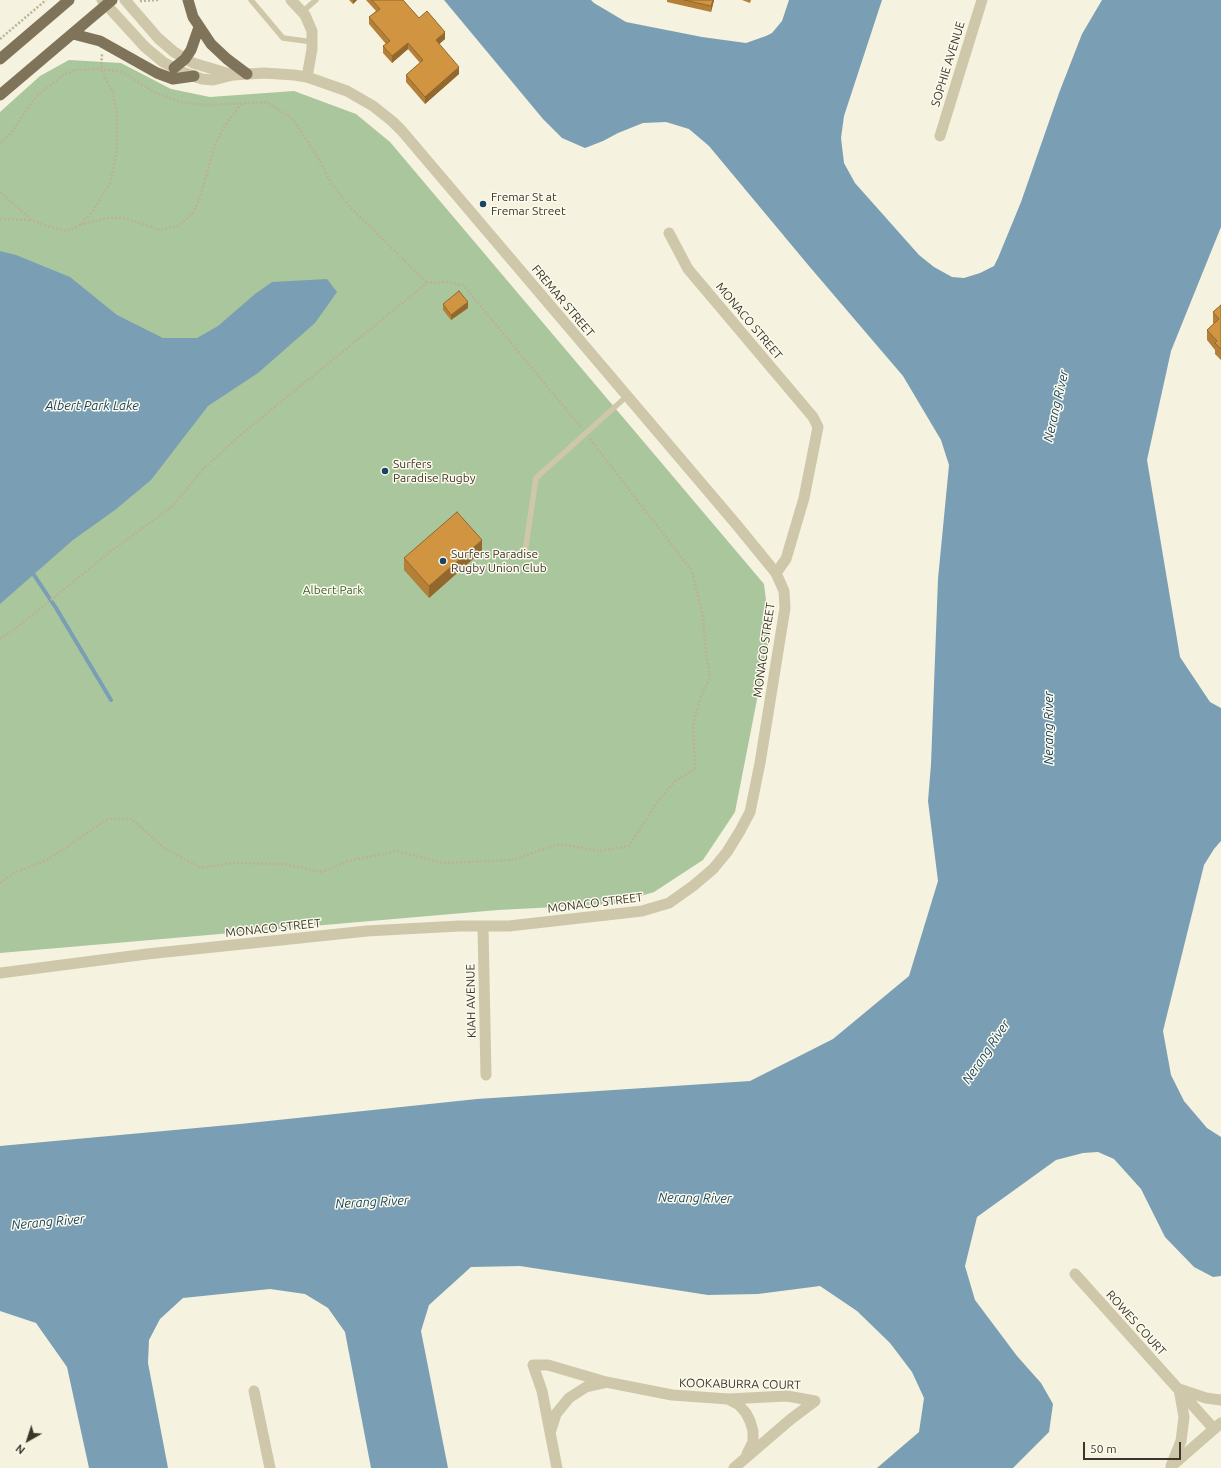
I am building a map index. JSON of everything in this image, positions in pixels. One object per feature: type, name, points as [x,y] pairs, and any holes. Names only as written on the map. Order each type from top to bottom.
[{"type":"main road","points":[[0,59],[69,0]]},
{"type":"main road","points":[[188,0],[193,17],[211,44],[227,59],[247,74]]},
{"type":"main road","points":[[0,95],[73,34],[107,2]]},
{"type":"main road","points":[[174,68],[185,59],[193,45],[199,27]]},
{"type":"main road","points":[[73,34],[100,41],[157,73],[173,79],[194,76]]},
{"type":"street","name":"FREMAR STREET","points":[[125,0],[158,38],[174,52],[185,59],[204,67],[233,75]]},
{"type":"street","points":[[291,0],[302,12],[312,31],[313,42],[307,77]]},
{"type":"street","name":"SOPHIE AVENUE","points":[[940,136],[982,0]]},
{"type":"street","name":"FREMAR STREET","points":[[107,2],[145,47],[163,62],[174,68],[202,79],[213,80],[233,75],[247,74],[278,74],[307,77],[333,86],[362,99],[382,113],[402,131],[776,573]]},
{"type":"street","name":"MONACO STREET","points":[[0,973],[147,954],[367,931],[459,926],[509,926],[642,911],[669,903],[693,886],[713,869],[740,831],[750,812],[760,763],[785,608],[784,591],[776,573],[786,559],[802,505],[818,427],[813,417],[688,269],[669,233]]},
{"type":"street","name":"KIAH AVENUE","points":[[483,927],[486,1075]]},
{"type":"street","name":"ROWES COURT","points":[[1075,1274],[1179,1389],[1218,1426]]},
{"type":"street","name":"KOOKABURRA COURT","points":[[557,1468],[540,1386],[533,1365],[551,1366],[606,1382],[672,1395],[728,1399],[780,1396],[799,1397],[815,1401],[791,1419],[744,1460]]},
{"type":"street","points":[[551,1438],[553,1421],[566,1400],[586,1387],[606,1382]]},
{"type":"street","points":[[1170,1467],[1181,1441],[1184,1417],[1179,1389]]},
{"type":"street","name":"ROWES COURT","points":[[1179,1389],[1206,1398],[1221,1400]]},
{"type":"street","points":[[254,1391],[270,1468]]},
{"type":"street","points":[[728,1399],[735,1402],[744,1410],[749,1418],[752,1428],[753,1442],[749,1452],[744,1460],[734,1468]]},
{"type":"street","points":[[1170,1467],[1218,1426]]},
{"type":"lane","points":[[251,0],[283,38],[313,42]]},
{"type":"lane","points":[[302,12],[316,0]]},
{"type":"lane","points":[[525,552],[536,478],[627,396]]},
{"type":"path","points":[[0,40],[46,0]]},
{"type":"path","points":[[137,3],[139,1],[158,0]]},
{"type":"path","points":[[80,226],[94,209],[110,183],[116,149],[117,116],[112,93],[101,69],[103,53]]},
{"type":"path","points":[[0,143],[11,133],[32,102],[51,84],[69,72],[101,69],[122,72],[154,92],[180,102],[207,105],[267,102],[293,119],[318,158],[332,184],[348,204],[427,284]]},
{"type":"path","points":[[0,219],[32,220],[50,227],[67,231],[108,218],[124,218],[161,230],[178,226],[192,214],[200,200],[215,144],[224,126],[241,104]]},
{"type":"path","points":[[0,192],[32,220]]},
{"type":"path","points":[[0,639],[111,551],[173,506],[202,470],[239,436],[427,284],[445,282],[462,285],[586,433],[692,571],[702,617],[710,678],[700,698],[693,726],[695,769],[675,781],[658,801],[629,846],[599,851],[560,844],[511,860],[444,863],[397,851],[349,861],[321,872],[284,864],[232,863],[201,868],[164,848],[132,819],[108,819],[47,860],[16,872],[0,883]]},
{"type":"green space","name":"Albert Park","points":[[69,60],[121,63],[171,89],[210,97],[294,91],[356,114],[390,142],[764,584],[770,633],[735,812],[703,860],[654,892],[614,904],[498,910],[0,953],[0,112],[40,76]]},
{"type":"water","name":"Nerang River","points":[[444,0],[591,0],[626,22],[702,37],[746,43],[772,33],[782,21],[789,0],[882,0],[844,116],[841,138],[844,163],[855,183],[919,255],[934,267],[952,277],[964,278],[980,273],[994,266],[998,258],[1021,202],[1059,93],[1082,34],[1102,0],[1221,0],[1221,227],[1171,351],[1147,460],[1180,657],[1210,702],[1221,708],[1221,841],[1204,865],[1163,1031],[1171,1075],[1184,1101],[1207,1128],[1221,1137],[1221,1276],[1213,1277],[1194,1267],[1165,1237],[1141,1189],[1114,1159],[1098,1152],[1083,1153],[1056,1160],[977,1217],[965,1266],[975,1300],[1017,1356],[1041,1383],[1053,1404],[1049,1432],[1013,1468],[877,1468],[919,1432],[924,1398],[912,1372],[890,1343],[857,1311],[820,1286],[758,1294],[708,1295],[520,1266],[471,1267],[429,1305],[421,1331],[448,1468],[371,1468],[345,1332],[328,1308],[305,1294],[270,1289],[183,1298],[160,1319],[149,1340],[148,1363],[168,1468],[89,1468],[67,1367],[36,1323],[0,1311],[0,1146],[240,1124],[477,1099],[750,1081],[833,1039],[909,976],[938,881],[928,801],[931,764],[938,579],[949,465],[941,440],[903,376],[709,146],[689,129],[666,122],[643,123],[585,148],[562,138],[543,119]]},
{"type":"water","name":"Albert Park Lake","points":[[0,251],[16,255],[70,277],[117,315],[163,338],[197,338],[218,326],[255,294],[272,282],[327,279],[337,292],[315,323],[258,373],[208,406],[151,480],[115,510],[73,540],[0,604]]},
{"type":"building","points":[[372,0],[403,0],[419,18],[427,11],[445,32],[436,40],[459,67],[425,97],[406,75],[423,60],[408,43],[392,56],[383,46],[390,41],[369,17],[380,9]]},
{"type":"building","points":[[684,0],[713,0],[711,6]]},
{"type":"building","points":[[459,291],[468,302],[451,315],[443,304]]},
{"type":"building","points":[[1221,305],[1221,349],[1215,343],[1217,341],[1207,330],[1219,319],[1213,312]]},
{"type":"building","name":"Surfers Paradise Rugby Union Club","points":[[457,512],[482,540],[429,586],[404,558]]},
{"type":"waterway","points":[[34,575],[56,608],[111,700]]},
{"type":"place","name":"Fremar St at Fremar Street","points":[[483,204]]},
{"type":"place","name":"Surfers Paradise Rugby","points":[[385,471]]},
{"type":"place","name":"Surfers Paradise Rugby Union Club","points":[[443,561]]}]
